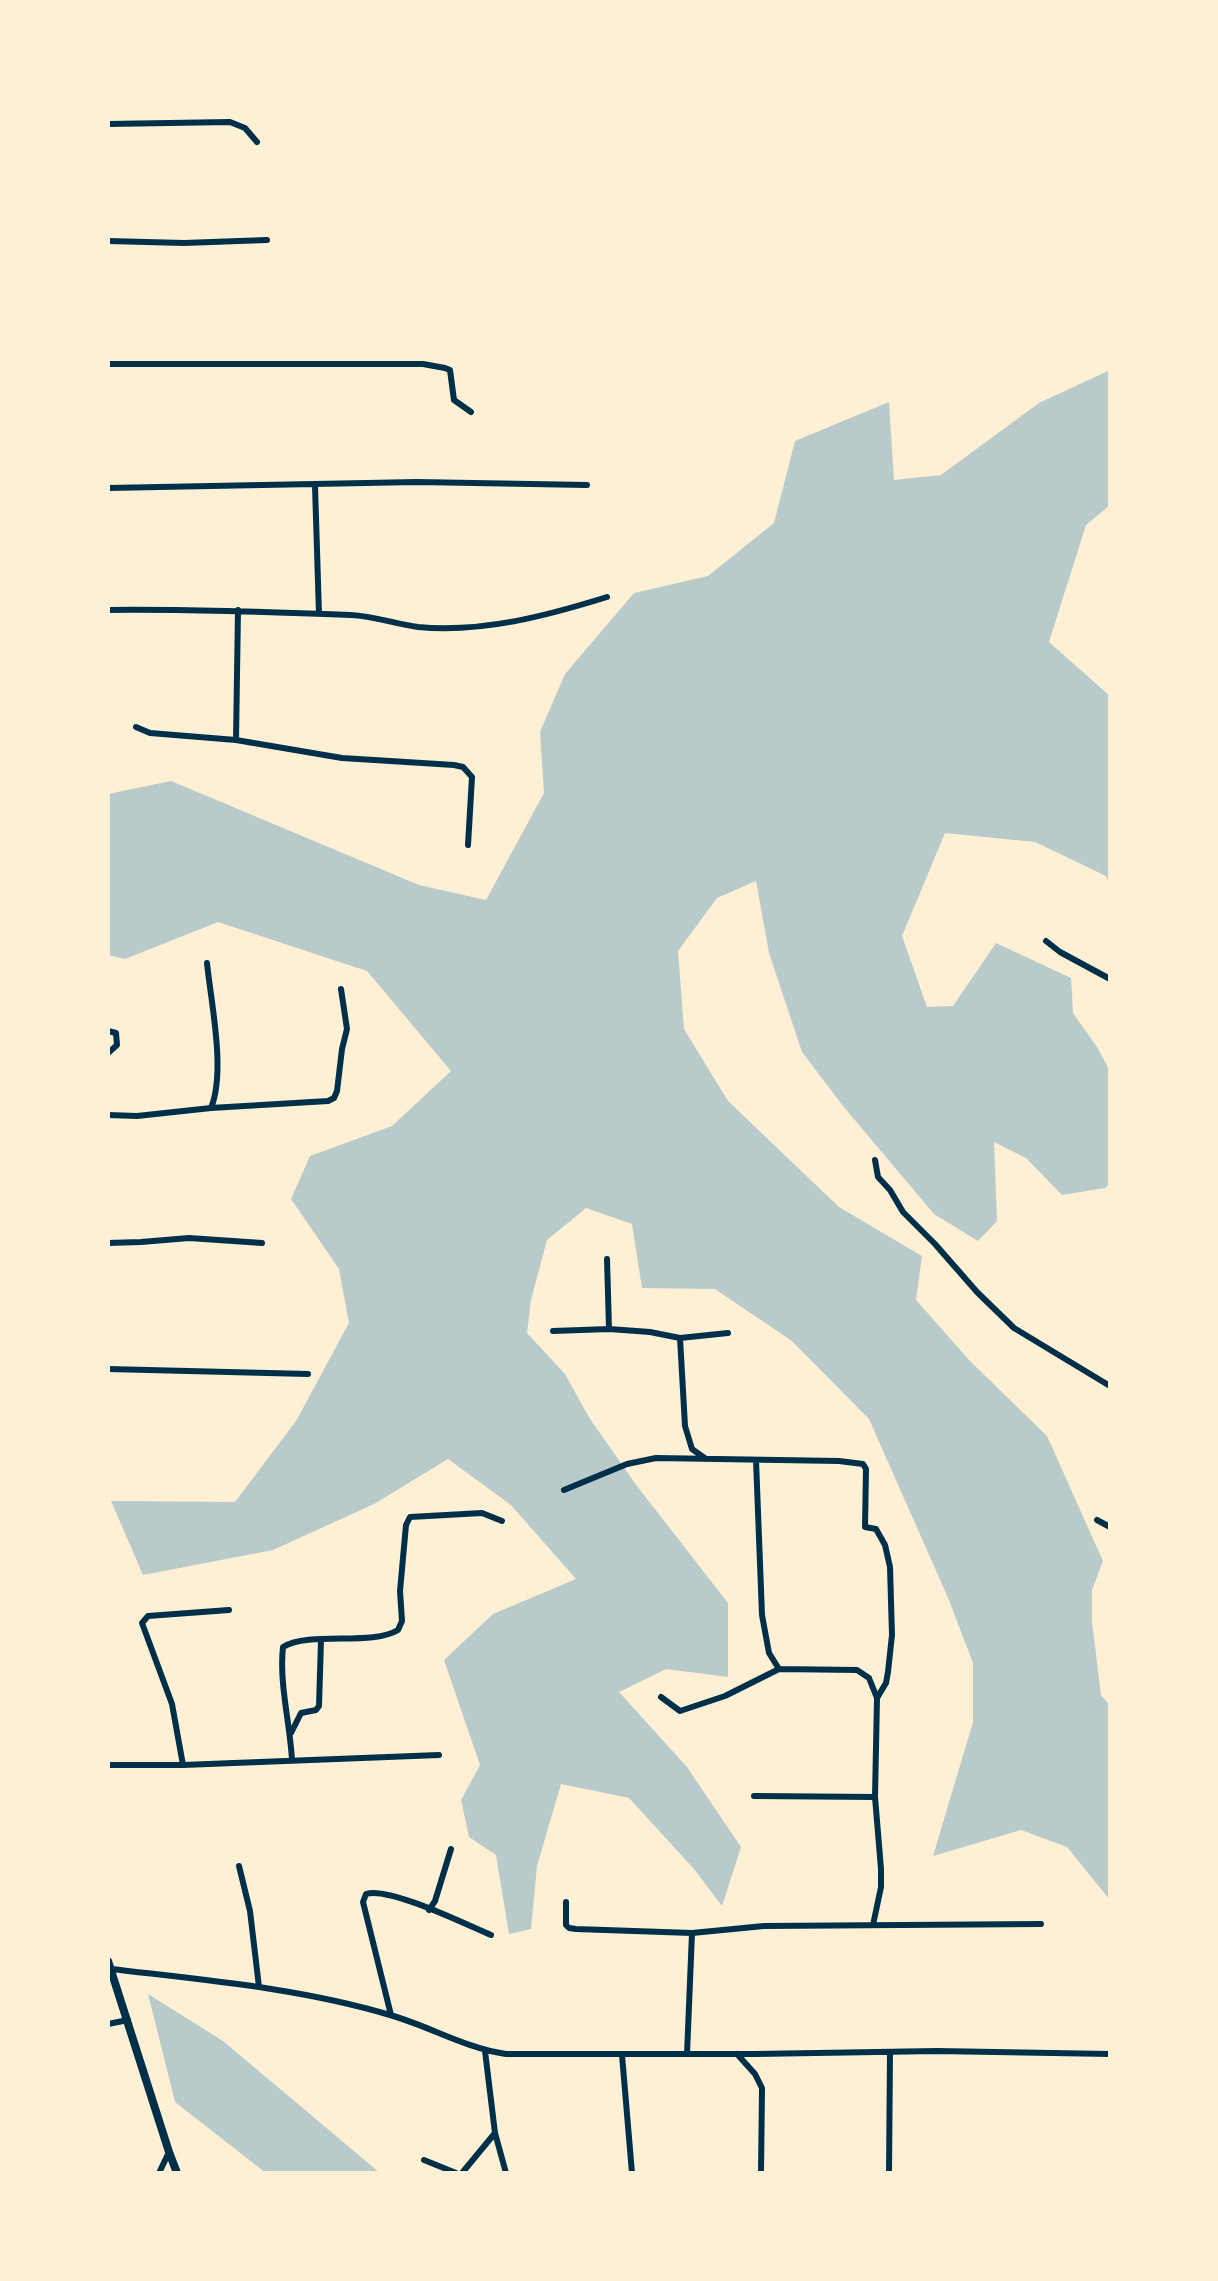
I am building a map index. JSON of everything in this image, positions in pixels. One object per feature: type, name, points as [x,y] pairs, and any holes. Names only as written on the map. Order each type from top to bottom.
[{"type":"street","points":[[108,123],[230,123],[245,128],[257,142]]},
{"type":"street","points":[[108,241],[184,243],[267,240]]},
{"type":"street","points":[[108,364],[423,364],[450,370],[454,400],[471,412]]},
{"type":"street","points":[[108,488],[315,486],[417,482],[587,485]]},
{"type":"street","points":[[315,486],[319,614]]},
{"type":"street","points":[[108,610],[238,610],[368,616],[416,626],[465,627],[537,617],[607,597]]},
{"type":"street","points":[[236,740],[238,610]]},
{"type":"street","points":[[136,727],[150,733],[236,740],[342,758],[463,767],[472,777],[468,845]]},
{"type":"street","points":[[1046,941],[1060,952],[1110,979]]},
{"type":"street","points":[[207,963],[217,1057],[215,1098],[211,1108]]},
{"type":"street","points":[[108,1115],[137,1116],[211,1108],[271,1106],[328,1101],[334,1098],[347,1029],[341,989]]},
{"type":"street","points":[[108,1031],[117,1033],[118,1037],[117,1045],[108,1053]]},
{"type":"street","points":[[875,1160],[878,1177],[890,1190],[903,1212],[935,1244],[976,1292],[1014,1328],[1110,1386]]},
{"type":"street","points":[[108,1243],[189,1238],[262,1242]]},
{"type":"street","points":[[607,1259],[609,1329]]},
{"type":"street","points":[[553,1331],[609,1329],[650,1332],[680,1338],[728,1333]]},
{"type":"street","points":[[680,1338],[685,1426],[692,1449],[707,1459]]},
{"type":"street","points":[[108,1369],[308,1374]]},
{"type":"street","points":[[564,1490],[627,1464],[656,1458],[863,1464],[866,1469],[865,1527],[876,1529],[885,1545],[890,1567],[892,1635],[886,1683],[877,1698]]},
{"type":"street","points":[[756,1460],[762,1615],[769,1653],[779,1670]]},
{"type":"street","points":[[292,1760],[291,1733],[286,1708],[283,1647],[298,1642],[380,1635],[398,1630],[402,1621],[400,1591],[406,1525],[410,1517],[482,1513],[502,1521]]},
{"type":"street","points":[[1097,1520],[1110,1527]]},
{"type":"street","points":[[183,1765],[172,1704],[142,1623],[143,1618],[229,1610]]},
{"type":"street","points":[[291,1733],[301,1713],[316,1710],[319,1706],[321,1640]]},
{"type":"street","points":[[662,1697],[680,1711],[738,1690],[758,1678],[779,1670],[857,1670],[869,1678],[877,1698],[875,1797],[881,1869],[881,1887],[873,1925]]},
{"type":"street","points":[[108,1765],[183,1765],[439,1755]]},
{"type":"street","points":[[754,1796],[875,1797]]},
{"type":"street","points":[[429,1910],[435,1901],[451,1849]]},
{"type":"street","points":[[239,1866],[250,1911],[259,1987]]},
{"type":"street","points":[[391,2015],[363,1897],[371,1892],[397,1897],[491,1935]]},
{"type":"street","points":[[566,1902],[566,1925],[569,1928],[693,1933],[764,1926],[1041,1924]]},
{"type":"street","points":[[687,2054],[693,1933]]},
{"type":"street","points":[[177,2173],[109,1965],[259,1987],[391,2015],[485,2051],[506,2054],[890,2052],[1110,2054]]},
{"type":"street","points":[[108,2024],[128,2020]]},
{"type":"street","points":[[485,2051],[495,2133],[506,2173]]},
{"type":"street","points":[[889,2173],[890,2052]]},
{"type":"street","points":[[737,2054],[755,2074],[762,2088],[761,2173]]},
{"type":"street","points":[[622,2055],[632,2173]]},
{"type":"street","points":[[462,2173],[495,2133]]},
{"type":"street","points":[[159,2173],[169,2152]]},
{"type":"street","points":[[424,2160],[456,2173]]},
{"type":"shaded area","points":[[1110,370],[1110,505],[1086,525],[1049,642],[1110,696],[1110,885],[1106,876],[1035,842],[945,833],[902,936],[927,1007],[953,1006],[996,943],[1071,978],[1073,1013],[1097,1047],[1110,1071],[1110,1183],[1105,1188],[1062,1195],[1026,1158],[994,1142],[997,1221],[978,1241],[934,1214],[843,1106],[802,1052],[769,953],[756,881],[717,898],[678,951],[684,1029],[728,1101],[839,1207],[922,1256],[916,1300],[970,1361],[1047,1436],[1103,1561],[1092,1590],[1092,1622],[1101,1695],[1110,1706],[1110,1900],[1067,1847],[1021,1830],[933,1856],[973,1722],[973,1663],[949,1600],[869,1419],[792,1341],[715,1289],[642,1288],[632,1224],[586,1208],[547,1240],[531,1300],[527,1333],[565,1374],[590,1419],[637,1486],[728,1603],[728,1677],[666,1669],[619,1692],[687,1767],[741,1847],[722,1906],[694,1869],[629,1798],[561,1784],[537,1866],[531,1929],[509,1934],[496,1855],[469,1837],[461,1800],[480,1765],[444,1660],[493,1614],[576,1579],[511,1505],[448,1459],[374,1504],[273,1550],[143,1575],[111,1501],[235,1502],[296,1421],[349,1323],[339,1269],[291,1199],[310,1156],[392,1126],[451,1071],[367,971],[218,922],[125,959],[108,955],[108,794],[171,781],[419,885],[486,900],[544,793],[540,732],[565,674],[634,593],[708,576],[774,523],[795,441],[889,402],[894,480],[941,475],[1039,403]]},
{"type":"shaded area","points":[[148,1994],[223,2041],[380,2173],[266,2173],[175,2102]]}]
